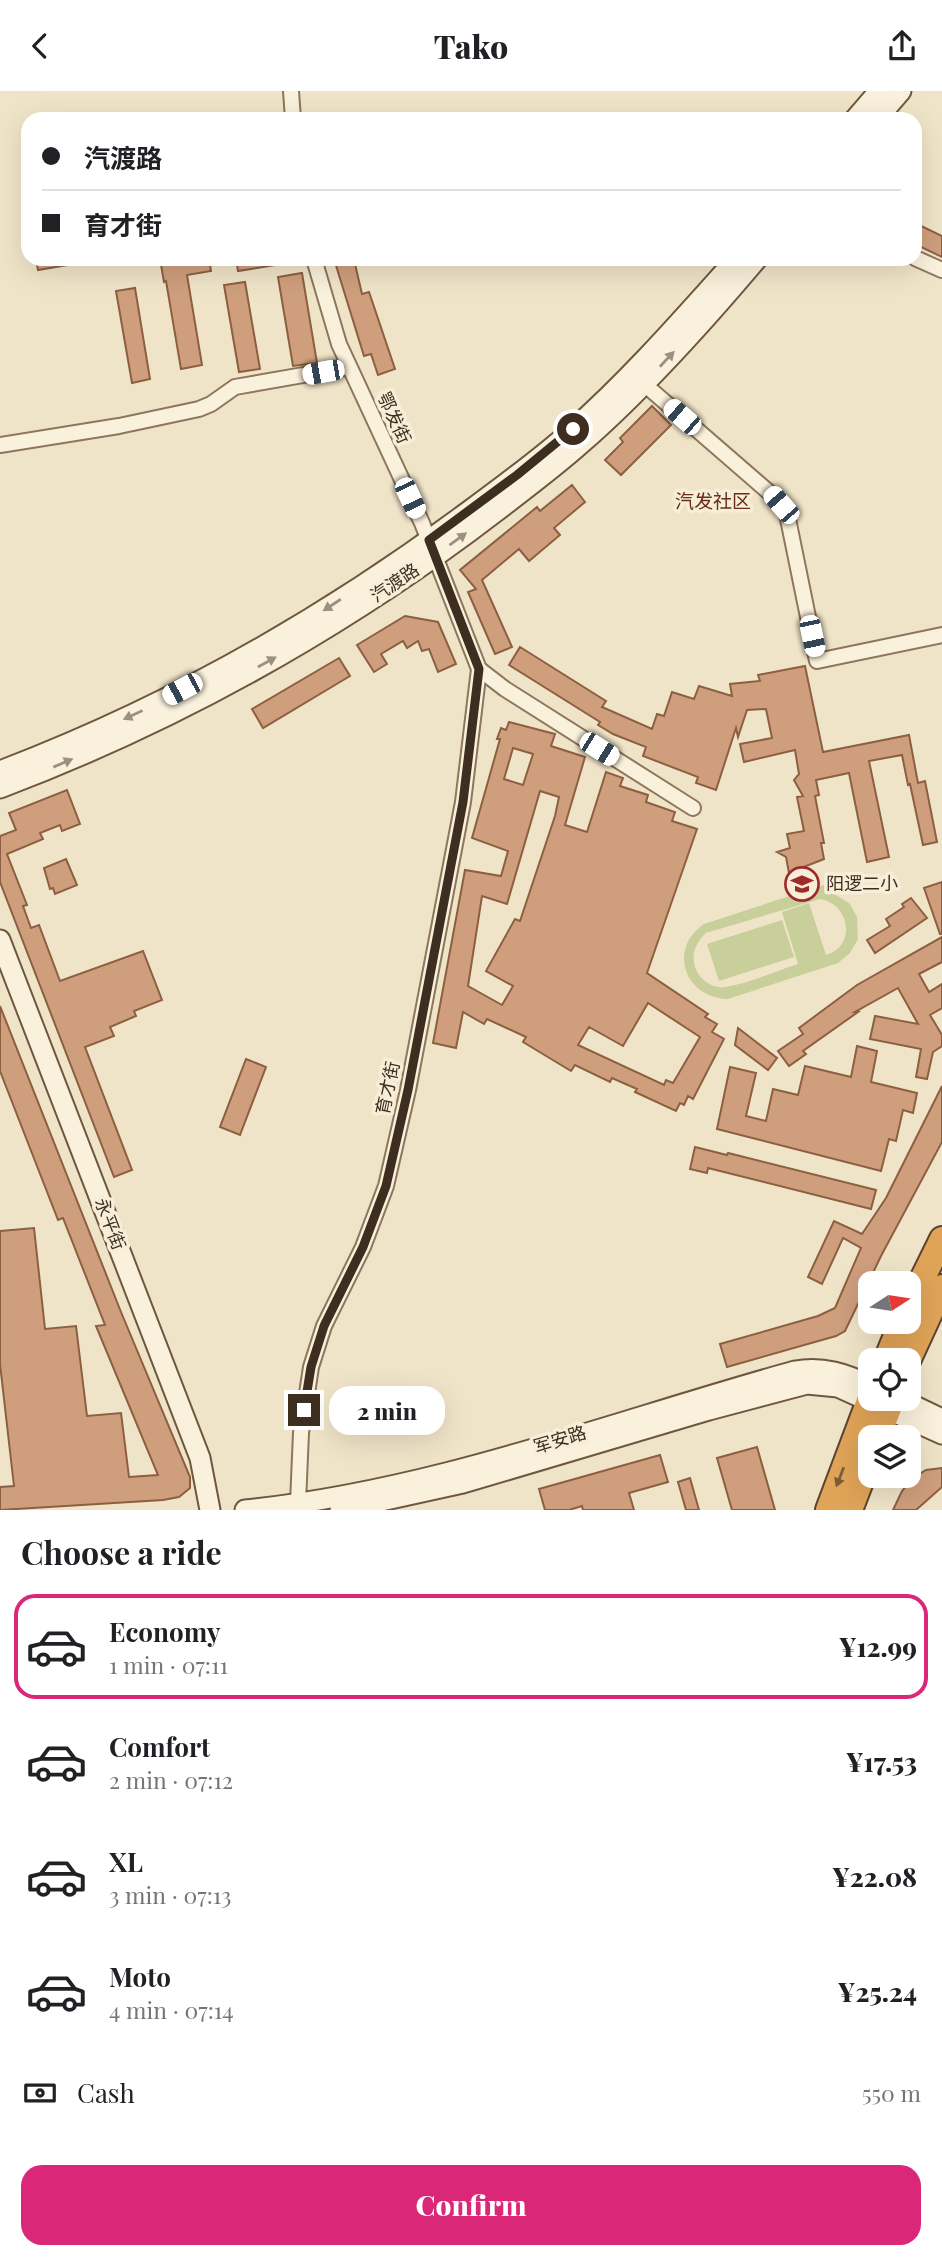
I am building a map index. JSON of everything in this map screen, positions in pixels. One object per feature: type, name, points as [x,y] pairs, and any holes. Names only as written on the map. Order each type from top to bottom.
[{"type":"highway","points":[[921,1282],[942,1239]]},
{"type":"highway","points":[[914,1348],[942,1287]]},
{"type":"highway","points":[[828,1510],[875,1411]]},
{"type":"highway","points":[[850,1510],[858,1488]]},
{"type":"street","points":[[291,91],[292,112]]},
{"type":"street","points":[[861,112],[879,91]]},
{"type":"street","points":[[883,112],[901,91]]},
{"type":"street","points":[[922,261],[942,270]]},
{"type":"street","name":"鄂发街","points":[[316,266],[328,313],[349,367],[432,548],[479,669]]},
{"type":"street","name":"汽渡路","points":[[0,788],[145,728],[335,624],[432,548],[573,429],[651,351],[730,266]]},
{"type":"street","name":"汽渡路","points":[[0,771],[138,713],[227,666],[432,548],[552,469],[643,383],[751,266]]},
{"type":"street","points":[[0,445],[119,426],[199,409],[235,387],[349,367]]},
{"type":"street","points":[[643,383],[771,493],[781,505],[787,515],[817,661],[942,635]]},
{"type":"street","points":[[479,669],[505,689],[694,809]]},
{"type":"street","name":"育才街","points":[[298,1503],[301,1433],[311,1367],[328,1316],[363,1247],[386,1186],[408,1090],[463,802],[479,669]]},
{"type":"street","name":"永平街","points":[[0,940],[200,1458],[209,1510]]},
{"type":"street","name":"军安路","points":[[245,1510],[373,1489],[459,1469],[796,1371],[827,1369],[843,1373],[858,1383]]},
{"type":"street","name":"军安路","points":[[340,1510],[463,1483],[709,1410],[807,1384],[838,1387],[858,1393]]},
{"type":"street","name":"军安路","points":[[902,1411],[942,1434]]},
{"type":"street","name":"军安路","points":[[918,1411],[942,1419]]},
{"type":"green space","points":[[836,881],[839,891],[833,893],[850,904],[857,917],[858,939],[850,953],[838,963],[728,999],[713,997],[701,990],[686,971],[686,946],[693,934],[704,924]],"holes":[[[820,899],[830,902],[838,909],[846,925],[846,935],[836,950],[826,955],[809,903],[782,912],[798,964],[725,987],[711,985],[697,971],[694,953],[706,933]]]},
{"type":"green space","points":[[782,920],[794,957],[719,981],[707,944]]},
{"type":"building","points":[[922,226],[942,236],[942,257],[922,247]]},
{"type":"building","points":[[37,266],[62,266],[38,270]]},
{"type":"building","points":[[161,266],[210,266],[211,271],[187,275],[202,365],[181,369],[166,281],[164,282]]},
{"type":"building","points":[[237,266],[270,266],[238,271]]},
{"type":"building","points":[[336,266],[355,266],[362,294],[369,292],[395,369],[378,375],[371,354],[364,356]]},
{"type":"building","points":[[302,273],[317,363],[293,366],[278,277]]},
{"type":"building","points":[[245,282],[260,369],[239,372],[224,285]]},
{"type":"building","points":[[135,288],[150,379],[132,383],[116,291]]},
{"type":"building","points":[[652,406],[671,425],[621,475],[605,460],[623,442],[620,438]]},
{"type":"building","points":[[572,485],[585,502],[554,528],[560,535],[529,561],[519,549],[482,580],[512,647],[495,654],[468,592],[476,589],[460,570],[537,507],[540,511]]},
{"type":"building","points":[[405,616],[438,622],[456,664],[438,672],[429,649],[422,651],[418,641],[407,648],[403,641],[381,654],[387,664],[374,672],[357,645]]},
{"type":"building","points":[[520,647],[606,701],[602,707],[652,729],[657,714],[664,716],[672,692],[694,699],[699,686],[732,696],[730,684],[760,681],[758,675],[805,666],[823,752],[909,735],[918,783],[925,781],[937,842],[923,845],[902,755],[869,761],[889,857],[867,862],[849,773],[816,780],[819,795],[815,796],[824,843],[821,843],[824,859],[789,873],[786,857],[777,852],[790,848],[787,834],[804,831],[797,797],[803,796],[794,780],[799,774],[795,750],[744,762],[740,744],[772,738],[766,709],[747,710],[738,737],[736,728],[716,790],[696,783],[698,777],[643,756],[646,747],[613,734],[598,725],[600,722],[509,665]]},
{"type":"building","points":[[339,658],[350,676],[263,728],[252,709]]},
{"type":"building","points":[[509,722],[555,734],[551,746],[585,757],[565,825],[587,832],[606,772],[623,778],[620,786],[648,795],[646,802],[675,812],[672,821],[697,829],[647,973],[708,1014],[705,1017],[717,1024],[712,1032],[724,1039],[693,1099],[688,1096],[684,1105],[680,1103],[676,1111],[612,1078],[610,1082],[575,1065],[571,1071],[523,1042],[526,1037],[487,1019],[484,1024],[463,1012],[456,1048],[433,1043],[465,870],[501,876],[508,851],[472,838],[500,739],[497,739],[501,728],[506,730]],"holes":[[[513,748],[533,754],[523,785],[504,779]],[[540,791],[559,797],[520,921],[515,919],[486,971],[513,986],[502,1005],[468,986],[482,896],[507,904]],[[648,1003],[700,1037],[673,1083],[666,1080],[664,1085],[578,1045],[589,1027],[623,1046]]]},
{"type":"building","points":[[67,790],[80,824],[62,831],[60,825],[40,833],[43,839],[7,854],[27,905],[23,906],[31,928],[39,925],[60,981],[143,951],[162,1000],[134,1011],[136,1016],[110,1027],[114,1036],[85,1047],[132,1170],[114,1177],[0,882],[0,836],[16,830],[9,813]]},
{"type":"building","points":[[66,859],[77,885],[55,894],[53,888],[50,889],[44,868]]},
{"type":"building","points":[[942,882],[942,934],[940,934],[924,888]]},
{"type":"building","points":[[911,898],[927,918],[875,953],[867,940],[890,926],[886,919],[904,907],[902,904]]},
{"type":"building","points":[[942,937],[942,962],[919,974],[929,992],[942,984],[942,1008],[930,1015],[942,1035],[942,1046],[933,1052],[927,1079],[916,1077],[921,1049],[870,1039],[875,1016],[918,1024],[898,988],[855,1012],[858,1012],[803,1051],[806,1054],[789,1066],[778,1051],[803,1034],[799,1028],[857,985]]},
{"type":"building","points":[[0,1006],[121,1312],[190,1477],[190,1488],[179,1497],[0,1510],[0,1487],[14,1486],[0,1364],[0,1231],[34,1228],[45,1329],[76,1326],[87,1416],[121,1413],[129,1477],[158,1475],[96,1326],[105,1325],[63,1218],[58,1220],[0,1071]]},
{"type":"building","points":[[738,1028],[777,1058],[768,1070],[735,1045]]},
{"type":"building","points":[[857,1046],[877,1051],[871,1082],[917,1093],[913,1113],[903,1110],[896,1141],[889,1139],[881,1171],[717,1129],[730,1067],[756,1073],[746,1116],[766,1121],[773,1089],[798,1095],[805,1066],[851,1077]]},
{"type":"building","points":[[246,1059],[266,1067],[240,1135],[220,1127]]},
{"type":"building","points":[[942,1086],[942,1142],[874,1271],[858,1271],[858,1304],[845,1331],[836,1336],[727,1367],[720,1344],[818,1316],[835,1308],[861,1248],[843,1238],[822,1284],[808,1277],[834,1221],[862,1234],[886,1198]]},
{"type":"building","points":[[695,1147],[876,1190],[871,1209],[708,1168],[707,1173],[690,1169]]},
{"type":"building","points":[[757,1447],[775,1510],[732,1510],[717,1458]]},
{"type":"building","points":[[660,1455],[668,1482],[629,1493],[634,1510],[583,1510],[582,1506],[569,1510],[545,1510],[539,1489]]},
{"type":"building","points":[[942,1468],[942,1487],[916,1510],[893,1510],[905,1488],[921,1488],[921,1473]]},
{"type":"building","points":[[690,1478],[699,1510],[686,1510],[678,1482]]},
{"type":"place","name":"阳逻二小","points":[[802,884]]},
{"type":"district","name":"汽发社区","points":[[713,501]]},
{"type":"route","points":[[304,1410],[311,1367],[324,1326],[363,1247],[386,1186],[408,1090],[463,802],[479,669],[429,540],[542,456],[573,429]]}]
